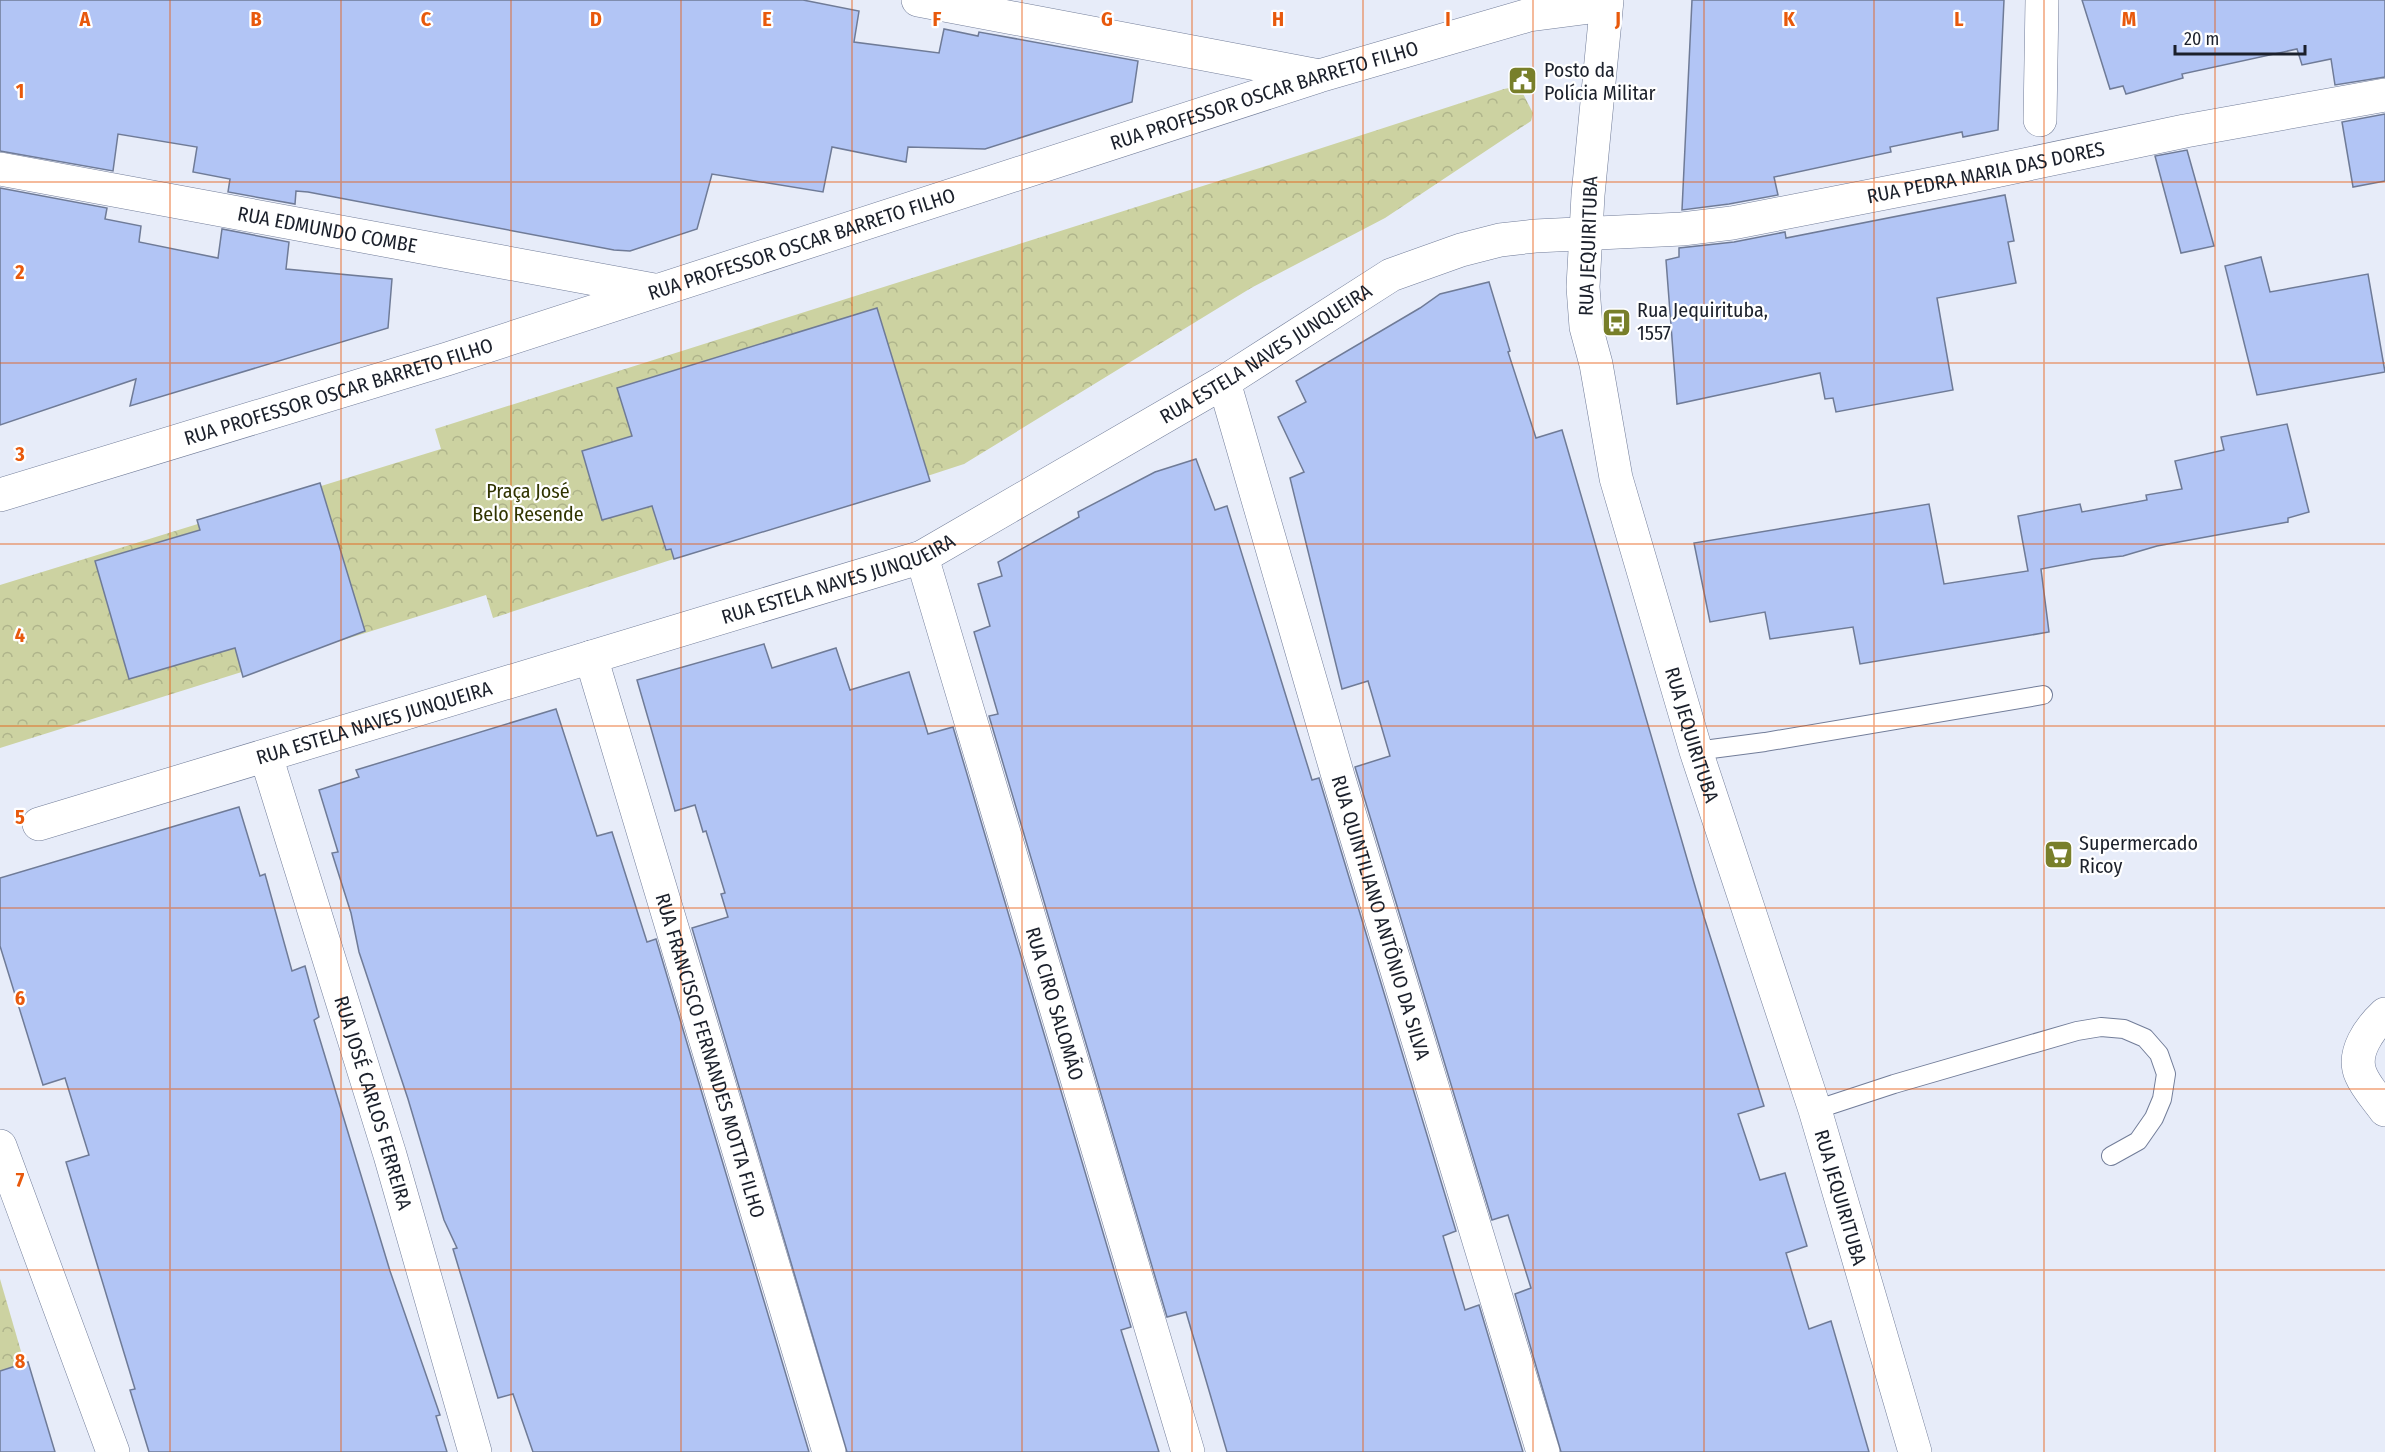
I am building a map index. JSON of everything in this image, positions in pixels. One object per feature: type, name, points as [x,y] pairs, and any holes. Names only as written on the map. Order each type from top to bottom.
[{"type":"street","points":[[918,0],[1319,75]]},
{"type":"street","points":[[2040,120],[2042,0]]},
{"type":"street","name":"RUA PROFESSOR OSCAR BARRETO FILHO","points":[[0,495],[447,359],[1319,75],[1529,15],[1606,3]]},
{"type":"street","name":"RUA JEQUIRITUBA","points":[[1606,3],[1583,287],[1586,327],[1596,364],[1616,478],[1696,751],[1815,1110],[1915,1452]]},
{"type":"street","name":"RUA PEDRA MARIA DAS DORES","points":[[1586,233],[1682,229],[1732,223],[1973,176],[2185,131],[2385,95]]},
{"type":"street","name":"RUA EDMUNDO COMBE","points":[[0,169],[656,290]]},
{"type":"street","name":"RUA ESTELA NAVES JUNQUEIRA","points":[[39,824],[922,557],[1224,382],[1390,275],[1461,250],[1500,240],[1586,233]]},
{"type":"street","name":"RUA QUINTILIANO ANTÔNIO DA SILVA","points":[[1224,382],[1338,777],[1543,1452]]},
{"type":"street","name":"RUA CIRO SALOMÃO","points":[[922,557],[1188,1452]]},
{"type":"street","name":"RUA FRANCISCO FERNANDES MOTTA FILHO","points":[[591,657],[829,1452]]},
{"type":"street","name":"RUA JOSÉ CARLOS FERREIRA","points":[[266,756],[390,1155],[475,1452]]},
{"type":"street","points":[[2385,1014],[2373,1025],[2363,1041],[2359,1058],[2360,1074],[2385,1110]]},
{"type":"street","points":[[0,1146],[113,1452]]},
{"type":"lane","points":[[1696,751],[1765,742],[2043,695]]},
{"type":"lane","points":[[1815,1110],[1894,1084],[2077,1031],[2101,1027],[2124,1029],[2145,1038],[2159,1054],[2166,1074],[2162,1099],[2154,1118],[2138,1141],[2111,1156]]},
{"type":"green space","name":"Praça José Belo Resende","points":[[1519,86],[1533,113],[1531,121],[1385,218],[1251,288],[964,464],[493,618],[486,595],[0,748],[0,585],[441,449],[435,429]]},
{"type":"green space","points":[[0,1279],[38,1410],[0,1452]]},
{"type":"building","points":[[0,0],[803,0],[859,11],[854,42],[939,53],[944,29],[978,36],[979,32],[1138,61],[1132,102],[985,149],[908,147],[906,162],[832,147],[823,192],[712,174],[697,229],[630,251],[614,250],[308,192],[296,191],[295,204],[228,192],[230,179],[193,172],[197,147],[118,134],[113,171],[0,151]]},
{"type":"building","points":[[1692,0],[2004,0],[1998,130],[1963,137],[1962,132],[1890,147],[1891,152],[1774,177],[1778,195],[1682,210]]},
{"type":"building","points":[[2082,0],[2385,0],[2385,77],[2335,85],[2331,59],[2302,65],[2297,49],[2182,74],[2183,78],[2126,94],[2123,86],[2110,89]]},
{"type":"building","points":[[2385,114],[2385,181],[2353,187],[2342,122]]},
{"type":"building","points":[[2187,150],[2214,246],[2181,253],[2155,156]]},
{"type":"building","points":[[0,188],[107,208],[105,219],[141,226],[139,242],[218,258],[222,229],[289,242],[286,269],[392,279],[388,328],[130,406],[136,379],[0,425]]},
{"type":"building","points":[[2005,195],[2014,241],[2008,242],[2016,283],[1937,298],[1953,390],[1836,412],[1833,398],[1825,399],[1820,373],[1677,404],[1666,260],[1679,257],[1679,248],[1734,242],[1785,232],[1786,238]]},
{"type":"building","points":[[2261,257],[2270,292],[2368,274],[2385,372],[2257,395],[2225,266]]},
{"type":"building","points":[[1489,282],[1510,351],[1508,352],[1536,438],[1562,430],[1704,917],[1764,1106],[1738,1114],[1760,1180],[1785,1173],[1807,1246],[1786,1253],[1809,1329],[1831,1321],[1869,1452],[1561,1452],[1515,1294],[1531,1288],[1508,1215],[1492,1220],[1355,767],[1390,756],[1368,681],[1342,689],[1290,478],[1304,472],[1278,417],[1306,402],[1296,381],[1440,294]]},
{"type":"building","points":[[877,308],[930,481],[674,559],[671,549],[666,550],[652,506],[602,520],[582,451],[632,436],[617,388]]},
{"type":"building","points":[[2287,424],[2309,512],[2288,518],[2288,522],[2157,546],[2123,556],[2041,569],[2049,632],[1860,664],[1853,627],[1770,639],[1765,612],[1710,622],[1694,543],[1929,504],[1944,584],[2028,571],[2018,516],[2080,504],[2082,512],[2147,500],[2146,495],[2182,489],[2175,461],[2224,450],[2221,437]]},
{"type":"building","points":[[1196,459],[1215,510],[1227,506],[1312,780],[1319,778],[1456,1231],[1443,1236],[1465,1310],[1479,1305],[1523,1452],[1227,1452],[1186,1312],[1167,1317],[989,716],[998,714],[974,632],[990,626],[978,584],[1002,576],[998,562],[1079,517],[1078,512],[1155,472]]},
{"type":"building","points":[[320,483],[365,631],[243,677],[235,648],[129,679],[95,561],[200,530],[197,520]]},
{"type":"building","points":[[764,644],[772,668],[836,648],[850,690],[909,672],[928,734],[953,727],[1131,1327],[1121,1330],[1159,1452],[847,1452],[692,928],[728,917],[721,894],[725,893],[706,831],[703,832],[695,805],[675,811],[637,680]]},
{"type":"building","points":[[556,709],[597,836],[612,832],[647,942],[656,939],[809,1452],[533,1452],[513,1394],[498,1398],[453,1249],[457,1248],[444,1220],[408,1099],[359,952],[351,913],[332,853],[338,852],[319,790],[359,777],[356,770]]},
{"type":"building","points":[[239,807],[260,876],[265,874],[292,971],[305,966],[319,1017],[314,1020],[390,1271],[440,1415],[436,1416],[447,1452],[149,1452],[130,1390],[135,1389],[66,1162],[89,1155],[65,1078],[43,1085],[0,946],[0,878]]},
{"type":"building","points":[[28,1362],[55,1452],[0,1452],[0,1371]]},
{"type":"place","name":"Posto da Polícia Militar","points":[[1523,81]]},
{"type":"place","name":"Rua Jequirituba, 1557","points":[[1616,322]]},
{"type":"place","name":"Supermercado Ricoy","points":[[2058,854]]}]
